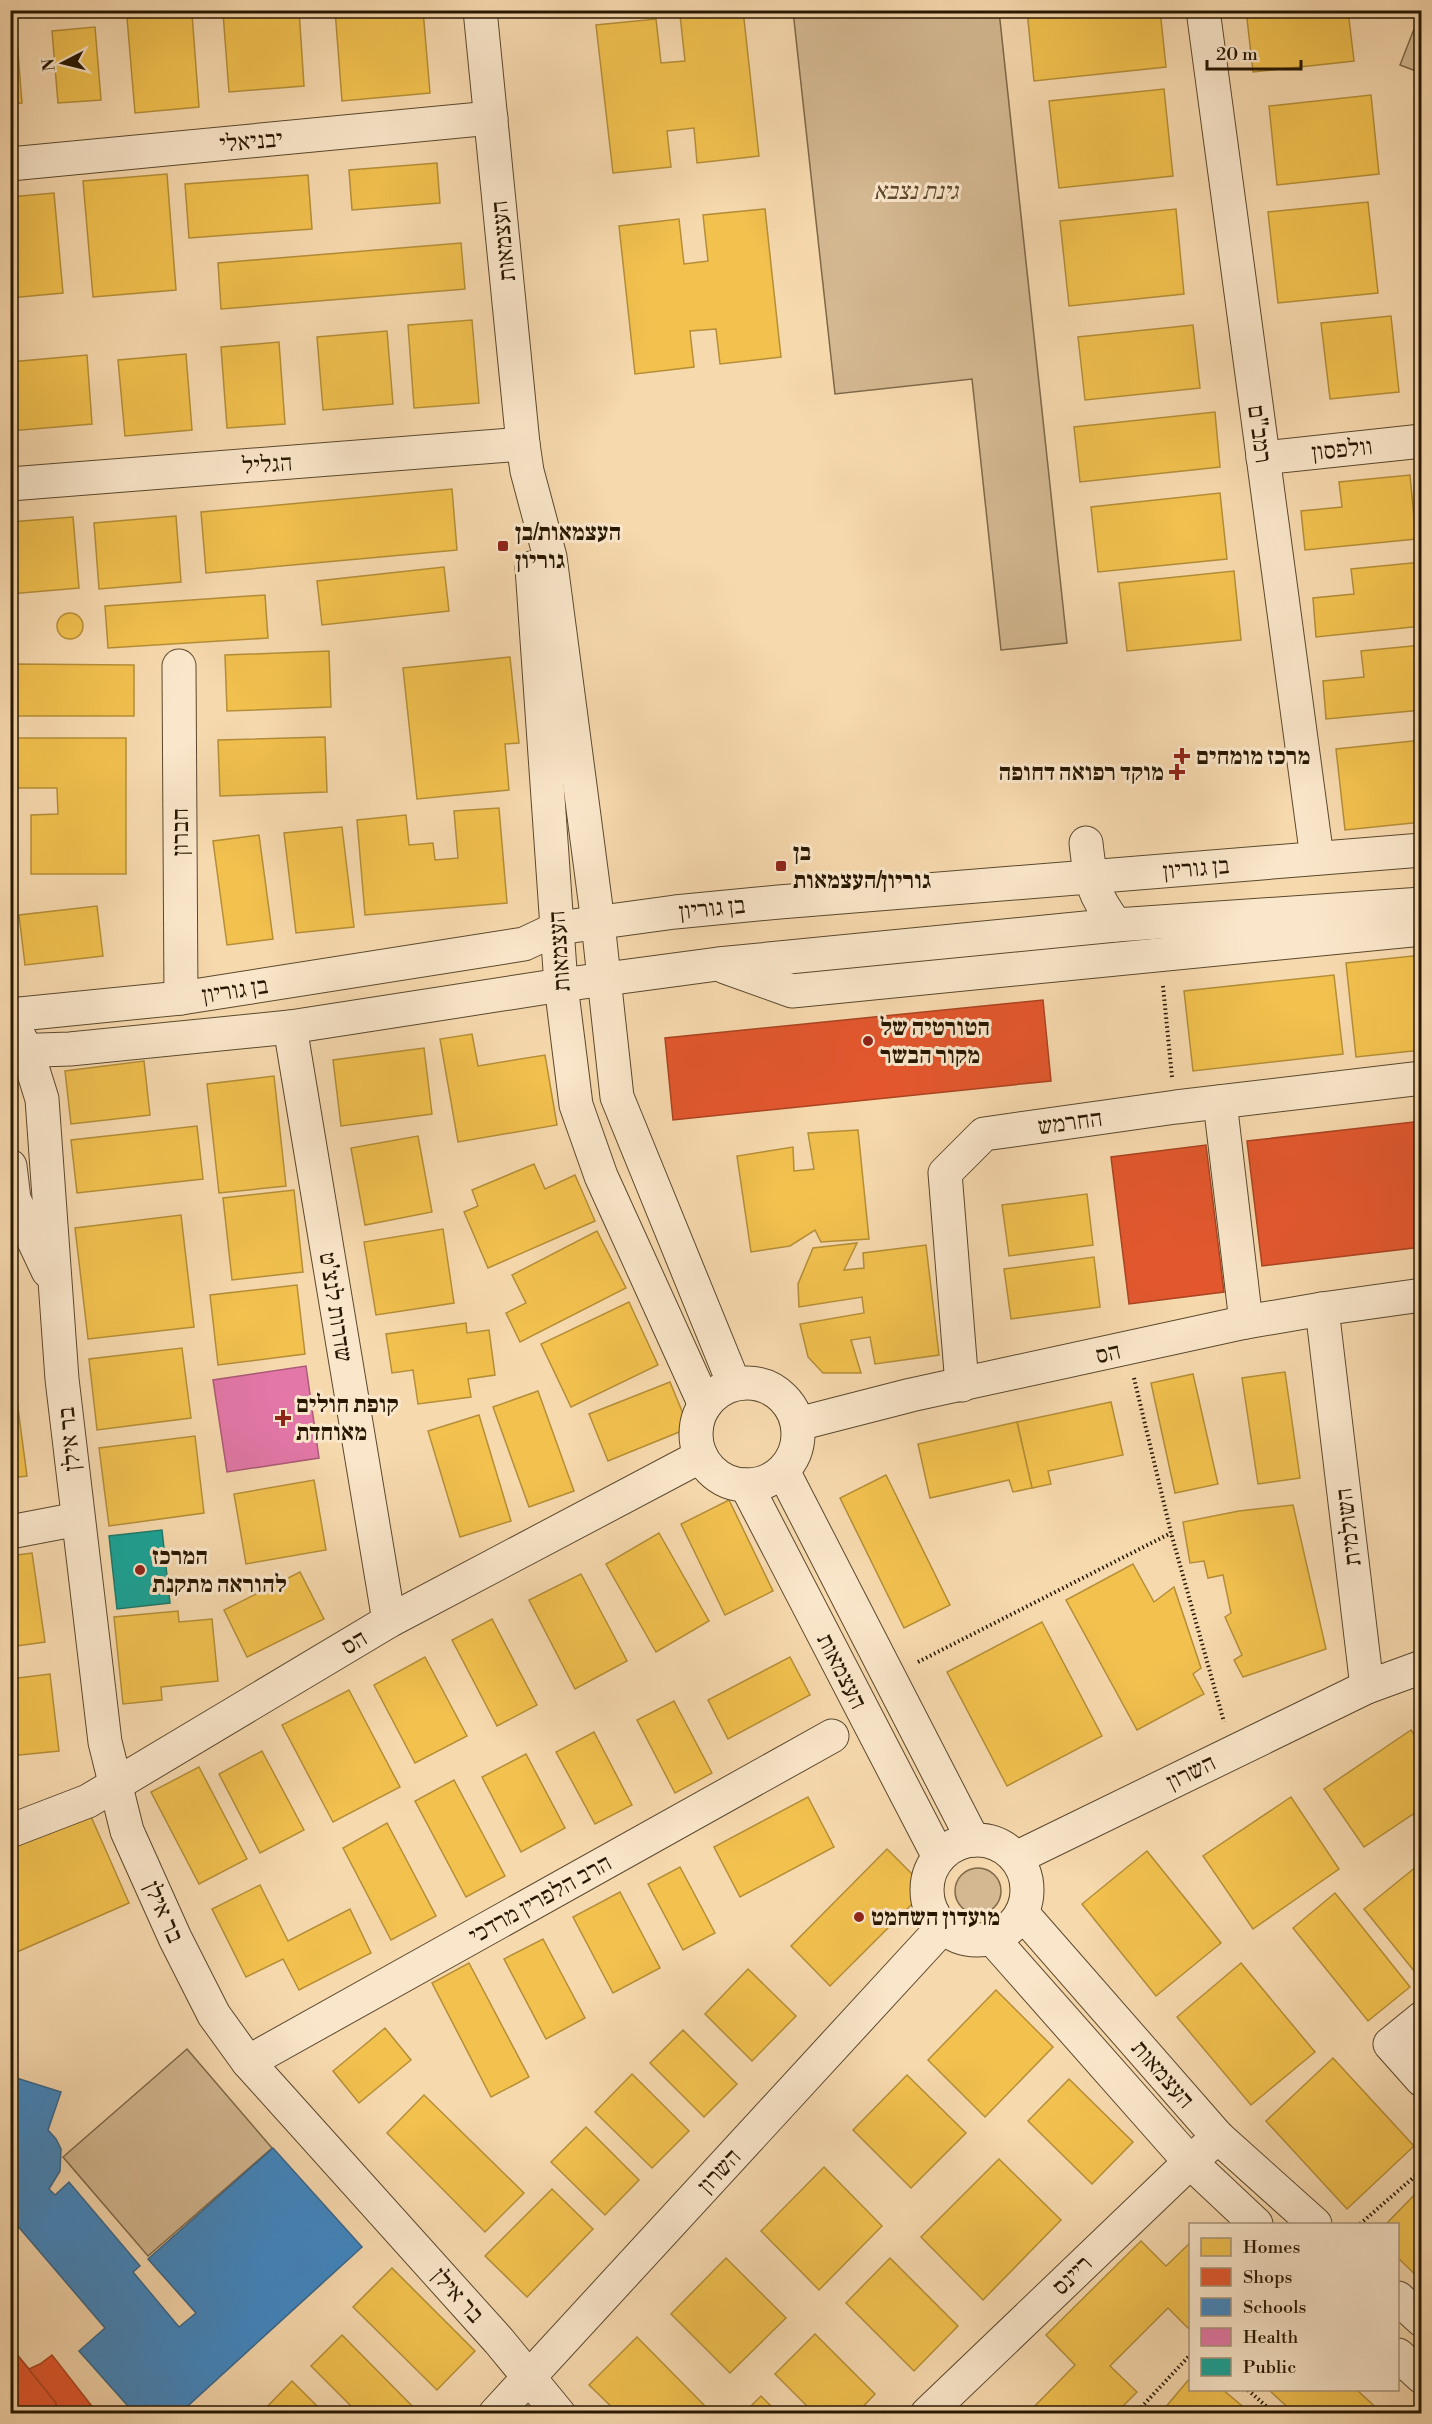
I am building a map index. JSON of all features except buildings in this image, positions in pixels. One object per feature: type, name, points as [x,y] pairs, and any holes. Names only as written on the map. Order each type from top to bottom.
[{"type":"street","name":"העצמאות","points":[[480,10],[525,457],[561,985],[576,1105],[601,1176],[705,1405]]},
{"type":"street","name":"רמב\"ם","points":[[1203,10],[1317,858]]},
{"type":"street","name":"יבניאלי","points":[[10,164],[491,118]]},
{"type":"street","name":"וולפסון","points":[[1263,458],[1422,441]]},
{"type":"street","name":"העצמאות","points":[[525,457],[550,557],[598,923],[617,1097],[734,1384]]},
{"type":"street","name":"הגליל","points":[[10,484],[525,457]]},
{"type":"street","name":"חברון","points":[[179,666],[181,998]]},
{"type":"street","points":[[1057,880],[1077,860],[1086,843],[1090,877],[1099,902],[1116,925]]},
{"type":"street","name":"בן גוריון","points":[[10,1015],[181,998],[524,945],[558,928],[675,912],[1422,850]]},
{"type":"street","name":"בן גוריון","points":[[19,1051],[70,1049],[290,1027],[561,985],[718,964],[1116,925],[1422,904]]},
{"type":"street","points":[[718,964],[792,991],[1422,929]]},
{"type":"street","name":"בר אילן","points":[[10,1020],[19,1051],[42,1099],[54,1284],[78,1519],[105,1742],[127,1831],[174,1938],[214,2015],[248,2062],[499,2341],[559,2414]]},
{"type":"street","name":"שדרות לנצ'ט","points":[[290,1027],[389,1621]]},
{"type":"street","name":"החרמש","points":[[962,1385],[945,1173],[984,1134],[1220,1102],[1422,1078]]},
{"type":"street","points":[[1220,1102],[1246,1322]]},
{"type":"street","name":"בר אילן","points":[[10,1166],[15,1199],[54,1284]]},
{"type":"street","name":"הס","points":[[798,1424],[911,1395],[1246,1322],[1422,1295]]},
{"type":"street","name":"השולמית","points":[[1322,1309],[1367,1688]]},
{"type":"street","points":[[748,1382],[762,1384],[775,1390],[785,1399],[798,1424],[796,1449],[783,1471],[760,1484],[732,1483],[720,1477],[708,1468],[701,1456],[696,1439],[698,1421],[705,1405],[713,1395],[734,1384],[748,1382]]},
{"type":"street","name":"הס","points":[[10,1830],[88,1801],[389,1621],[701,1456]]},
{"type":"street","name":"העצמאות","points":[[783,1471],[973,1840]]},
{"type":"street","name":"העצמאות","points":[[746,1485],[939,1857]]},
{"type":"street","points":[[10,1532],[78,1519]]},
{"type":"street","points":[[1367,1688],[1422,1667]]},
{"type":"street","name":"השרון","points":[[1016,1857],[1367,1688]]},
{"type":"street","name":"הרב הלפרין מרדכי","points":[[248,2062],[832,1736]]},
{"type":"street","points":[[973,1840],[994,1842],[1016,1857],[1027,1885],[1022,1913],[1014,1924],[992,1938],[966,1939],[953,1935],[933,1915],[928,1900],[927,1885],[931,1870],[939,1857],[951,1846],[973,1840]]},
{"type":"street","name":"העצמאות","points":[[1022,1913],[1218,2138],[1315,2223]]},
{"type":"street","name":"השרון","points":[[495,2414],[943,1927]]},
{"type":"street","name":"העצמאות","points":[[992,1938],[1190,2162],[1255,2223]]},
{"type":"street","points":[[1422,2018],[1390,2044],[1422,2080]]},
{"type":"street","name":"ריינס","points":[[927,2414],[1190,2162],[1218,2138]]},
{"type":"street","points":[[1399,2299],[1422,2320]]},
{"type":"street","points":[[1399,2356],[1422,2377]]},
{"type":"path","points":[[1160,954],[1171,1065]]},
{"type":"path","points":[[1127,1348],[1171,1533],[1232,1752]]},
{"type":"path","points":[[889,1677],[1171,1533]]},
{"type":"path","points":[[1361,2223],[1422,2170]]},
{"type":"path","points":[[1136,2414],[1189,2357]]},
{"type":"path","points":[[1249,2391],[1275,2414]]},
{"type":"green space","name":"גינת נצבא","points":[[793,11],[999,11],[1067,643],[1001,650],[972,379],[835,394]]},
{"type":"green space","points":[[1421,11],[1421,73],[1400,65]]},
{"type":"green space","points":[[978,1868],[994,1875],[1001,1891],[994,1907],[978,1914],[962,1907],[955,1891],[962,1875]]},
{"type":"green space","points":[[187,2049],[272,2148],[148,2256],[63,2157]]},
{"type":"place","name":"העצמאות/בן גוריון","points":[[503,546]]},
{"type":"place","name":"מרכז מומחים","points":[[1182,756]]},
{"type":"place","name":"מוקד רפואה דחופה","points":[[1177,772]]},
{"type":"place","name":"בן גוריון/העצמאות","points":[[781,866]]},
{"type":"place","name":"הטורטיה של מקור הבשר","points":[[868,1041]]},
{"type":"place","name":"קופת חולים מאוחדת","points":[[283,1418]]},
{"type":"place","name":"המרכז להוראה מתקנת","points":[[140,1570]]},
{"type":"place","name":"מועדון השחמט","points":[[859,1917]]}]
